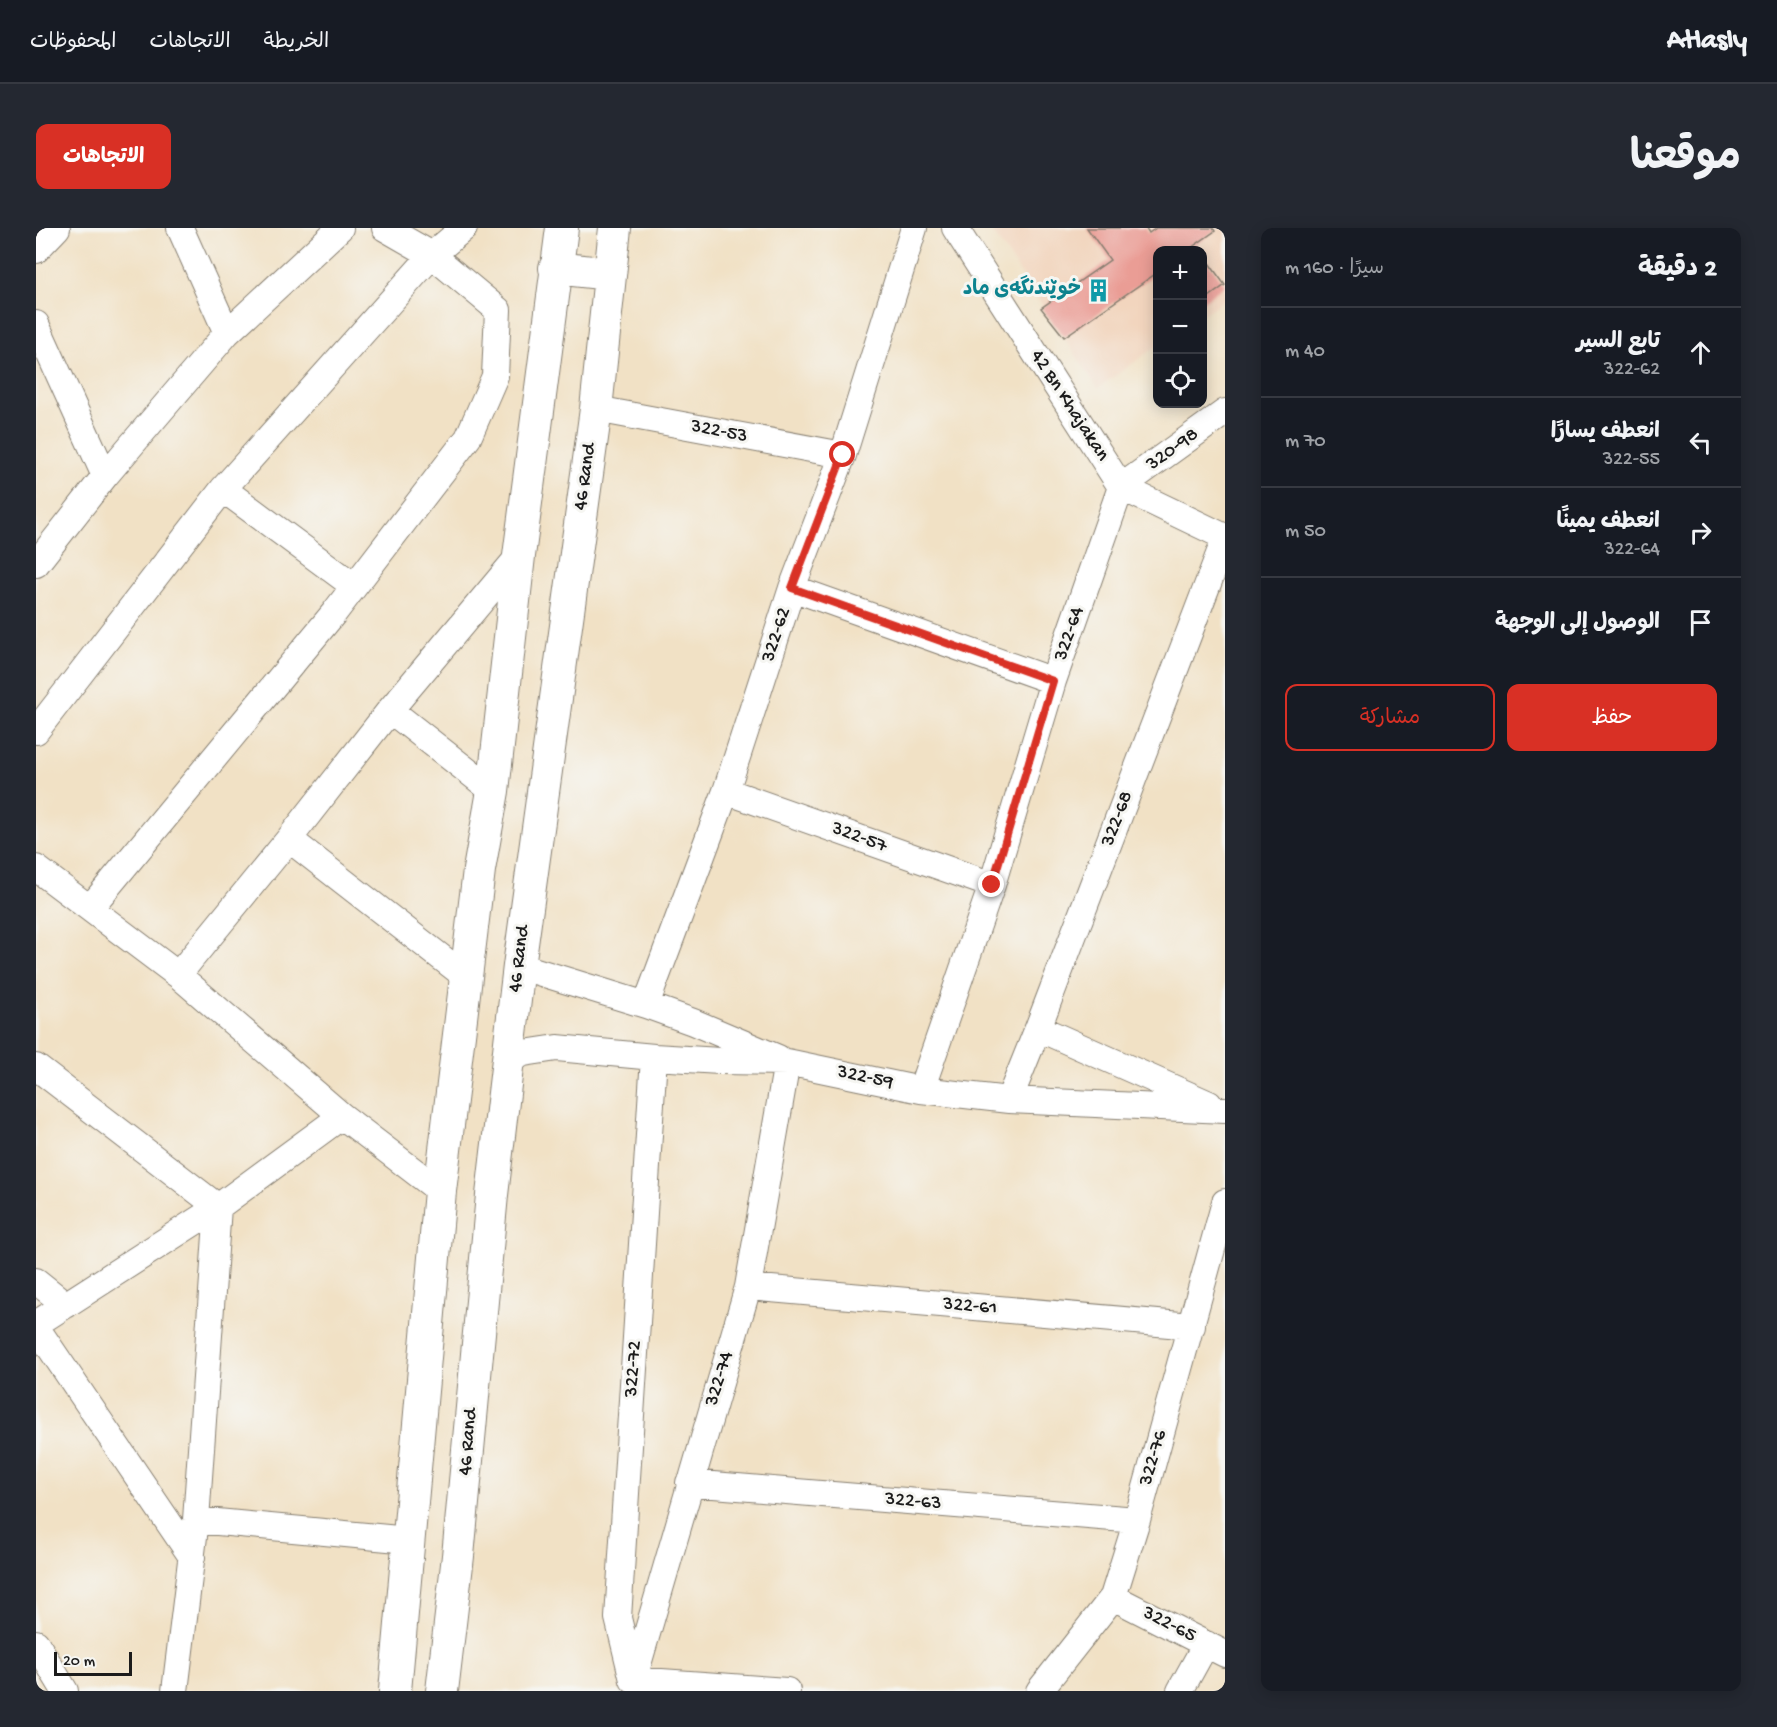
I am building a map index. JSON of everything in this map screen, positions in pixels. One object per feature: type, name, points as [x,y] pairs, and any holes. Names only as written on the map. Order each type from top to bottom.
[{"type":"main road","points":[[395,1691],[440,1191],[479,870],[493,791],[519,556],[562,228]]},
{"type":"main road","name":"46 Rand","points":[[442,1691],[458,1556],[491,1206],[519,966],[596,409],[615,228]]},
{"type":"main road","points":[[555,268],[610,274]]},
{"type":"street","points":[[36,250],[57,228]]},
{"type":"street","points":[[180,228],[227,333]]},
{"type":"street","points":[[36,564],[105,476],[227,333],[340,228]]},
{"type":"street","points":[[90,908],[354,586],[468,438],[495,376],[498,310],[432,255],[385,228]]},
{"type":"street","points":[[36,731],[223,489],[432,255],[464,228]]},
{"type":"street","name":"322-62","points":[[646,1005],[726,791],[792,588],[843,455],[914,228]]},
{"type":"street","name":"42 Bn Khajakan","points":[[955,228],[1121,487]]},
{"type":"street","points":[[36,324],[105,476]]},
{"type":"street","name":"322-53","points":[[596,409],[843,455]]},
{"type":"street","name":"320-98","points":[[1121,487],[1225,412]]},
{"type":"street","points":[[1121,487],[1225,538]]},
{"type":"street","name":"322-64","points":[[921,1090],[992,885],[1053,681],[1121,487]]},
{"type":"street","points":[[223,489],[354,586]]},
{"type":"street","name":"322-68","points":[[1009,1100],[1225,538]]},
{"type":"street","points":[[178,975],[390,710],[519,556]]},
{"type":"street","points":[[792,588],[1053,681]]},
{"type":"street","points":[[390,710],[493,791]]},
{"type":"street","name":"322-57","points":[[726,791],[992,885]]},
{"type":"street","points":[[289,839],[465,976]]},
{"type":"street","points":[[36,868],[178,975],[342,1116],[440,1191]]},
{"type":"street","points":[[519,966],[646,1005],[703,1026],[787,1062]]},
{"type":"street","points":[[1038,1028],[1224,1108]]},
{"type":"street","name":"322-59","points":[[508,1060],[524,1053],[557,1048],[654,1057],[787,1062],[921,1090],[1009,1100],[1224,1108]]},
{"type":"street","name":"322-72","points":[[632,1685],[618,1618],[654,1057]]},
{"type":"street","name":"322-74","points":[[632,1685],[748,1287],[787,1062]]},
{"type":"street","points":[[36,1067],[218,1207]]},
{"type":"street","points":[[192,1557],[36,1326],[218,1207],[342,1116]]},
{"type":"street","name":"322-76","points":[[1038,1691],[1113,1597],[1137,1520],[1225,1202]]},
{"type":"street","points":[[175,1691],[196,1520],[218,1207]]},
{"type":"street","points":[[36,1281],[66,1305]]},
{"type":"street","name":"322-61","points":[[748,1287],[1192,1326]]},
{"type":"street","name":"322-63","points":[[689,1483],[1137,1520]]},
{"type":"street","points":[[196,1520],[409,1540]]},
{"type":"street","name":"322-65","points":[[1113,1597],[1215,1649]]},
{"type":"street","points":[[36,1643],[65,1691]]},
{"type":"street","points":[[1180,1691],[1215,1649]]},
{"type":"street","points":[[632,1685],[787,1691]]},
{"type":"shaded area","points":[[990,228],[1225,228],[1225,299],[1207,311],[1207,246],[1153,246],[1153,349],[1098,388]]},
{"type":"building","name":"خوێندنگەی ماد","points":[[1087,228],[1146,228],[1149,233],[1156,228],[1213,228],[1215,231],[1194,246],[1153,246],[1153,275],[1064,337],[1041,308],[1110,260]]},
{"type":"building","points":[[1207,260],[1225,285],[1207,298]]},
{"type":"place","name":"خوێندنگەی ماد","points":[[1099,290]]},
{"type":"route","points":[[843,455],[792,588],[1053,681],[992,885]]}]
